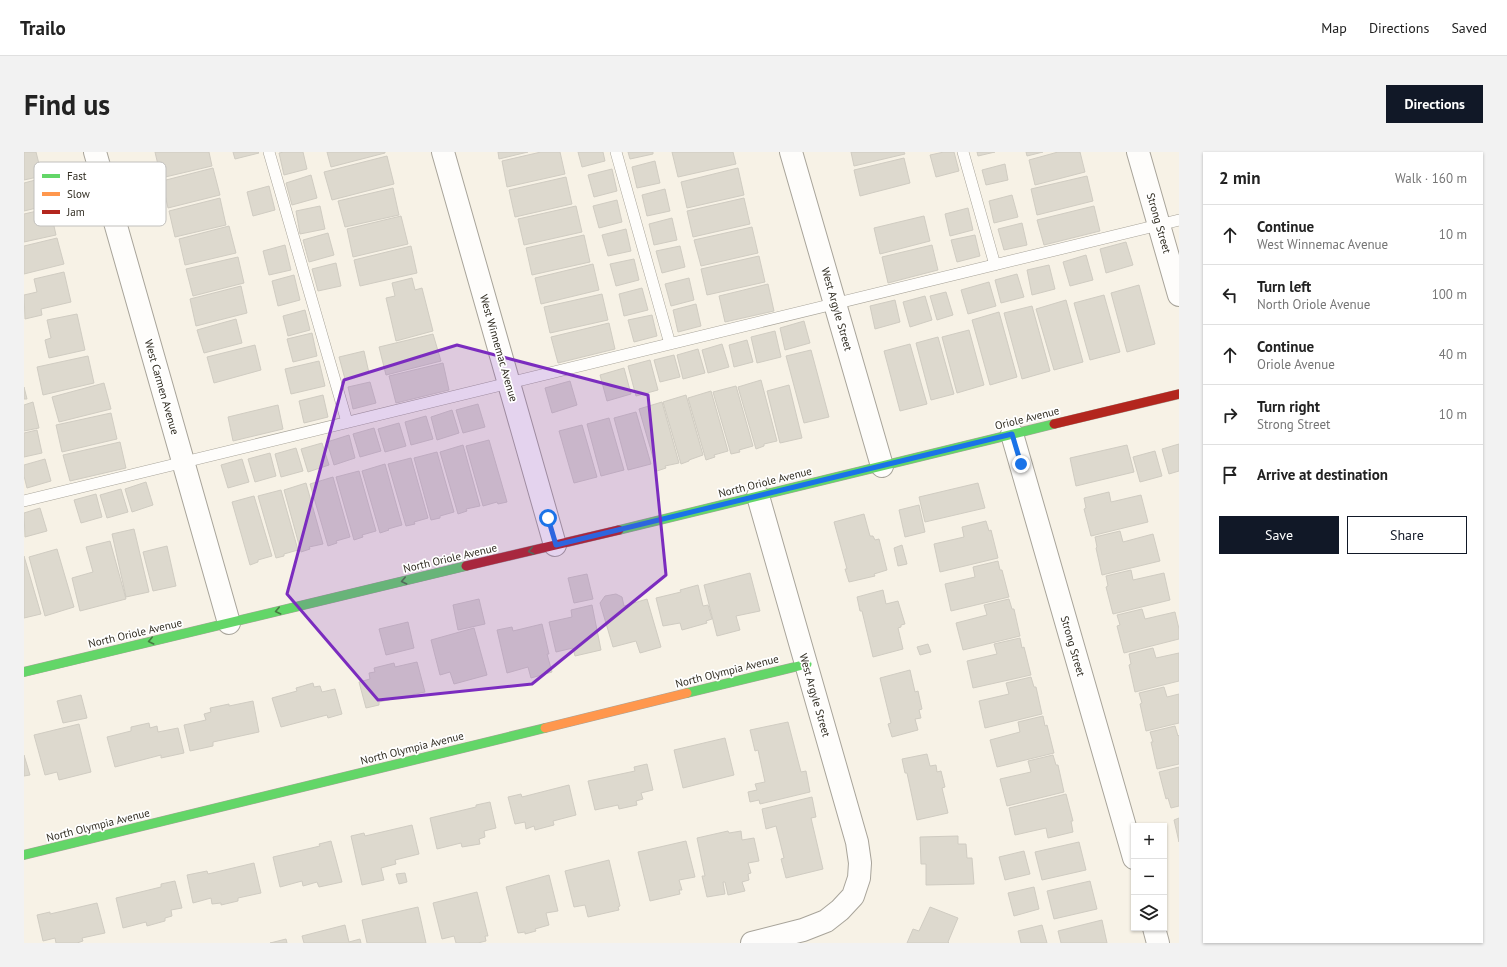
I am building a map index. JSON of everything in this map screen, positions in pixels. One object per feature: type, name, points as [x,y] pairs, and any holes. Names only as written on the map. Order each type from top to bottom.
[{"type":"street","name":"West Carmen Avenue","points":[[95,152],[98,162]]},
{"type":"street","name":"West Winnemac Avenue","points":[[443,152],[556,545]]},
{"type":"street","name":"West Argyle Street","points":[[791,152],[882,466]]},
{"type":"street","name":"Strong Street","points":[[1138,152],[1169,223],[1179,295]]},
{"type":"street","name":"West Carmen Avenue","points":[[116,226],[229,623]]},
{"type":"street","name":"Oriole Avenue","points":[[882,466],[1179,394]]},
{"type":"street","name":"Strong Street","points":[[1012,434],[1131,848]]},
{"type":"street","name":"North Oriole Avenue","points":[[24,672],[882,466]]},
{"type":"street","name":"West Argyle Street","points":[[752,943],[803,930],[826,921],[840,910],[853,896],[859,878],[860,863],[857,842],[758,496]]},
{"type":"street","name":"North Olympia Avenue","points":[[24,855],[807,664]]},
{"type":"street","points":[[1155,931],[1158,943]]},
{"type":"lane","points":[[269,152],[347,422]]},
{"type":"lane","points":[[616,152],[670,344]]},
{"type":"lane","points":[[963,152],[996,265]]},
{"type":"lane","points":[[24,501],[1169,223]]},
{"type":"highlighted area","points":[[457,345],[648,395],[666,575],[532,684],[378,700],[287,594],[344,380]]},
{"type":"building","points":[[24,152],[36,152],[38,162],[34,162],[34,178],[24,180]]},
{"type":"building","points":[[155,152],[209,152],[212,166],[166,177],[166,162],[157,162]]},
{"type":"building","points":[[233,152],[258,152],[259,153],[235,159]]},
{"type":"building","points":[[303,152],[307,169],[284,175],[279,153]]},
{"type":"building","points":[[327,152],[385,152],[385,153],[331,167]]},
{"type":"building","points":[[498,152],[528,152],[499,159]]},
{"type":"building","points":[[541,152],[560,152],[565,174],[507,187],[502,161]]},
{"type":"building","points":[[578,152],[603,152],[605,161],[582,167]]},
{"type":"building","points":[[628,152],[653,152],[653,154],[630,159]]},
{"type":"building","points":[[672,152],[733,152],[736,164],[678,177]]},
{"type":"building","points":[[851,152],[904,152],[905,154],[854,166]]},
{"type":"building","points":[[944,152],[954,152],[959,171],[936,177],[930,155]]},
{"type":"building","points":[[977,152],[995,152],[978,156]]},
{"type":"building","points":[[1026,152],[1043,152],[1027,156]]},
{"type":"building","points":[[1058,152],[1080,152],[1085,172],[1035,185],[1029,160]]},
{"type":"building","points":[[387,156],[394,184],[332,200],[324,172]]},
{"type":"building","points":[[904,158],[910,183],[860,196],[854,170]]},
{"type":"building","points":[[655,161],[660,183],[637,188],[632,167]]},
{"type":"building","points":[[1005,164],[1008,180],[986,185],[982,170]]},
{"type":"building","points":[[213,168],[220,195],[168,208],[166,199],[166,180]]},
{"type":"building","points":[[738,168],[744,195],[687,208],[681,182]]},
{"type":"building","points":[[612,169],[617,191],[594,197],[588,175]]},
{"type":"building","points":[[311,175],[317,198],[292,205],[286,183]]},
{"type":"building","points":[[1087,176],[1093,201],[1037,215],[1031,189]]},
{"type":"building","points":[[566,177],[572,204],[515,217],[509,190]]},
{"type":"building","points":[[34,180],[34,209],[24,211],[24,183]]},
{"type":"building","points":[[269,186],[275,210],[253,216],[247,192]]},
{"type":"building","points":[[393,188],[399,215],[345,227],[338,201]]},
{"type":"building","points":[[665,189],[670,211],[647,216],[642,195]]},
{"type":"building","points":[[1012,195],[1018,217],[994,223],[989,201]]},
{"type":"building","points":[[220,198],[226,225],[175,237],[169,211]]},
{"type":"building","points":[[744,198],[750,224],[693,237],[687,211]]},
{"type":"building","points":[[617,200],[622,222],[599,228],[593,206]]},
{"type":"building","points":[[320,206],[325,229],[300,234],[296,211]]},
{"type":"building","points":[[576,206],[582,232],[524,245],[518,219]]},
{"type":"building","points":[[1094,206],[1100,231],[1044,245],[1037,220]]},
{"type":"building","points":[[968,208],[973,230],[950,236],[945,214]]},
{"type":"building","points":[[34,212],[34,226],[54,226],[56,235],[24,242],[24,214]]},
{"type":"building","points":[[401,216],[408,244],[353,257],[347,229]]},
{"type":"building","points":[[924,216],[930,241],[880,254],[874,228]]},
{"type":"building","points":[[672,218],[677,240],[654,245],[649,224]]},
{"type":"building","points":[[1022,223],[1027,245],[1004,250],[998,229]]},
{"type":"building","points":[[229,226],[236,253],[185,265],[179,239]]},
{"type":"building","points":[[752,227],[758,253],[701,266],[694,240]]},
{"type":"building","points":[[626,229],[631,251],[608,256],[602,235]]},
{"type":"building","points":[[328,233],[334,255],[309,262],[303,240]]},
{"type":"building","points":[[584,235],[590,262],[532,275],[526,248]]},
{"type":"building","points":[[975,235],[980,256],[957,262],[951,240]]},
{"type":"building","points":[[57,238],[64,264],[24,274],[24,246]]},
{"type":"building","points":[[1126,242],[1133,265],[1106,273],[1100,249]]},
{"type":"building","points":[[285,245],[291,270],[269,275],[263,251]]},
{"type":"building","points":[[932,245],[938,270],[888,283],[882,257]]},
{"type":"building","points":[[411,246],[417,273],[360,286],[354,260]]},
{"type":"building","points":[[680,246],[685,267],[662,273],[656,251]]},
{"type":"building","points":[[1086,255],[1093,280],[1070,286],[1063,262]]},
{"type":"building","points":[[759,256],[765,282],[707,295],[701,269]]},
{"type":"building","points":[[238,257],[244,283],[193,296],[186,269]]},
{"type":"building","points":[[634,259],[639,280],[616,286],[610,264]]},
{"type":"building","points":[[336,263],[341,286],[318,291],[312,269]]},
{"type":"building","points":[[593,264],[599,290],[541,304],[535,278]]},
{"type":"building","points":[[1049,265],[1055,289],[1032,295],[1027,270]]},
{"type":"building","points":[[64,272],[71,302],[41,309],[42,315],[25,319],[24,295],[37,292],[34,279]]},
{"type":"building","points":[[1017,274],[1024,297],[1001,303],[995,280]]},
{"type":"building","points":[[294,275],[300,300],[278,306],[272,281]]},
{"type":"building","points":[[412,278],[415,290],[422,288],[433,331],[396,341],[386,298],[395,296],[392,283]]},
{"type":"building","points":[[689,278],[694,300],[671,306],[665,284]]},
{"type":"building","points":[[989,282],[996,306],[968,314],[961,290]]},
{"type":"building","points":[[768,284],[774,311],[725,322],[719,296]]},
{"type":"building","points":[[1139,285],[1155,344],[1127,352],[1111,293]]},
{"type":"building","points":[[241,286],[247,313],[196,326],[190,299]]},
{"type":"building","points":[[642,288],[648,310],[624,316],[619,294]]},
{"type":"building","points":[[946,292],[953,315],[937,320],[930,296]]},
{"type":"building","points":[[602,294],[608,320],[550,333],[544,307]]},
{"type":"building","points":[[1104,295],[1120,352],[1090,360],[1074,303]]},
{"type":"building","points":[[925,296],[932,320],[910,327],[903,302]]},
{"type":"building","points":[[895,300],[900,322],[875,329],[870,306]]},
{"type":"building","points":[[1066,300],[1083,362],[1054,370],[1036,309]]},
{"type":"building","points":[[696,304],[701,326],[678,332],[673,310]]},
{"type":"building","points":[[1032,306],[1050,371],[1022,379],[1004,313]]},
{"type":"building","points":[[305,310],[310,330],[288,336],[283,316]]},
{"type":"building","points":[[999,312],[1017,377],[990,385],[972,320]]},
{"type":"building","points":[[77,314],[85,350],[49,358],[45,340],[51,338],[47,320]]},
{"type":"building","points":[[652,315],[657,336],[634,342],[628,320]]},
{"type":"building","points":[[236,319],[242,343],[204,353],[197,330]]},
{"type":"building","points":[[804,321],[810,343],[785,350],[780,328]]},
{"type":"building","points":[[609,323],[615,349],[558,363],[551,337]]},
{"type":"building","points":[[969,330],[984,385],[957,393],[942,337]]},
{"type":"building","points":[[775,331],[781,357],[757,363],[751,337]]},
{"type":"building","points":[[312,333],[317,356],[293,362],[287,339]]},
{"type":"building","points":[[433,334],[441,361],[386,375],[379,347]]},
{"type":"building","points":[[938,337],[954,394],[931,400],[916,343]]},
{"type":"building","points":[[747,340],[753,362],[734,367],[729,345]]},
{"type":"building","points":[[722,344],[729,367],[708,373],[702,350]]},
{"type":"building","points":[[910,344],[927,404],[900,411],[884,351]]},
{"type":"building","points":[[255,345],[261,370],[214,383],[207,357]]},
{"type":"building","points":[[698,349],[705,373],[683,379],[677,355]]},
{"type":"building","points":[[811,350],[829,417],[804,423],[786,356]]},
{"type":"building","points":[[364,351],[369,373],[345,379],[339,357]]},
{"type":"building","points":[[674,355],[680,377],[660,382],[654,360]]},
{"type":"building","points":[[88,356],[94,383],[43,395],[37,367]]},
{"type":"building","points":[[650,360],[658,390],[636,396],[628,366]]},
{"type":"building","points":[[319,361],[325,386],[291,394],[285,369]]},
{"type":"building","points":[[443,363],[449,390],[396,403],[389,376]]},
{"type":"building","points":[[624,368],[631,394],[607,401],[600,375]]},
{"type":"building","points":[[761,380],[777,441],[764,444],[764,446],[756,449],[738,387]]},
{"type":"building","points":[[570,381],[577,405],[552,413],[545,388]]},
{"type":"building","points":[[370,382],[376,403],[353,409],[348,387]]},
{"type":"building","points":[[104,383],[111,409],[59,422],[52,397]]},
{"type":"building","points":[[789,385],[802,438],[780,443],[767,391]]},
{"type":"building","points":[[736,386],[753,446],[731,454],[713,392]]},
{"type":"building","points":[[24,387],[27,399],[24,399]]},
{"type":"building","points":[[711,391],[728,451],[714,455],[715,457],[706,460],[688,398]]},
{"type":"building","points":[[323,395],[328,417],[304,423],[299,401]]},
{"type":"building","points":[[686,395],[703,455],[681,464],[663,402]]},
{"type":"building","points":[[33,402],[39,428],[24,431],[24,405]]},
{"type":"building","points":[[662,402],[679,463],[665,466],[666,468],[657,471],[639,409]]},
{"type":"building","points":[[478,404],[485,427],[463,433],[456,410]]},
{"type":"building","points":[[278,405],[283,429],[233,441],[228,417]]},
{"type":"building","points":[[452,410],[459,433],[437,440],[431,417]]},
{"type":"building","points":[[636,412],[651,464],[628,470],[614,418]]},
{"type":"building","points":[[111,413],[117,439],[62,452],[56,425]]},
{"type":"building","points":[[426,416],[433,439],[411,445],[405,422]]},
{"type":"building","points":[[609,418],[624,470],[601,476],[587,424]]},
{"type":"building","points":[[399,423],[406,446],[385,452],[378,429]]},
{"type":"building","points":[[582,425],[597,477],[574,483],[559,431]]},
{"type":"building","points":[[374,428],[381,451],[360,457],[353,434]]},
{"type":"building","points":[[37,430],[42,453],[24,457],[24,433]]},
{"type":"building","points":[[349,435],[355,458],[334,465],[327,442]]},
{"type":"building","points":[[489,440],[507,502],[498,504],[497,502],[483,506],[466,446]]},
{"type":"building","points":[[120,442],[126,468],[70,481],[63,455]]},
{"type":"building","points":[[322,443],[329,465],[308,472],[301,449]]},
{"type":"building","points":[[1179,444],[1179,471],[1169,474],[1162,449]]},
{"type":"building","points":[[463,445],[480,506],[466,509],[467,511],[458,514],[440,452]]},
{"type":"building","points":[[1127,445],[1134,472],[1076,486],[1070,458]]},
{"type":"building","points":[[296,448],[303,471],[281,477],[275,454]]},
{"type":"building","points":[[1155,451],[1162,476],[1140,482],[1133,457]]},
{"type":"building","points":[[437,452],[454,512],[431,520],[414,458]]},
{"type":"building","points":[[270,453],[276,476],[255,482],[248,459]]},
{"type":"building","points":[[411,458],[428,518],[406,526],[388,464]]},
{"type":"building","points":[[45,459],[51,481],[27,488],[24,476],[24,465]]},
{"type":"building","points":[[242,459],[249,482],[228,488],[221,465]]},
{"type":"building","points":[[385,464],[402,525],[380,533],[362,471]]},
{"type":"building","points":[[359,471],[376,531],[362,535],[363,537],[354,540],[336,477]]},
{"type":"building","points":[[333,477],[350,537],[336,541],[337,543],[328,546],[310,484]]},
{"type":"building","points":[[146,482],[153,505],[132,512],[125,489]]},
{"type":"building","points":[[306,483],[323,544],[309,547],[310,549],[301,552],[284,490]]},
{"type":"building","points":[[978,483],[985,508],[925,522],[919,497]]},
{"type":"building","points":[[121,489],[128,512],[107,518],[100,495]]},
{"type":"building","points":[[281,490],[298,550],[276,558],[258,496]]},
{"type":"building","points":[[1109,492],[1111,502],[1141,495],[1148,522],[1091,536],[1084,509],[1086,508],[1084,498]]},
{"type":"building","points":[[96,494],[102,517],[81,523],[74,500]]},
{"type":"building","points":[[254,496],[272,556],[258,560],[258,562],[250,565],[232,502]]},
{"type":"building","points":[[919,505],[925,532],[905,537],[899,510]]},
{"type":"building","points":[[40,508],[47,531],[25,537],[24,513]]},
{"type":"building","points":[[864,514],[870,536],[873,536],[875,540],[879,539],[887,570],[874,574],[875,576],[849,582],[845,569],[847,569],[834,522]]},
{"type":"building","points":[[986,521],[989,531],[991,530],[998,558],[940,572],[934,544],[964,537],[962,527]]},
{"type":"building","points":[[134,529],[149,592],[126,597],[112,534]]},
{"type":"building","points":[[1120,531],[1123,542],[1153,534],[1160,561],[1102,575],[1095,537]]},
{"type":"building","points":[[110,541],[126,599],[80,611],[72,578],[93,572],[86,547]]},
{"type":"building","points":[[902,545],[907,564],[898,566],[894,548]]},
{"type":"building","points":[[167,546],[176,586],[153,591],[143,552]]},
{"type":"building","points":[[57,549],[74,607],[45,616],[29,557]]},
{"type":"building","points":[[24,556],[41,614],[24,618]]},
{"type":"building","points":[[998,561],[1009,597],[951,611],[945,584],[975,577],[973,567]]},
{"type":"building","points":[[1131,570],[1133,580],[1164,573],[1170,600],[1113,614],[1106,587],[1108,586],[1106,576]]},
{"type":"building","points":[[750,573],[760,611],[736,616],[740,630],[717,636],[704,585]]},
{"type":"building","points":[[587,574],[593,599],[574,603],[568,578]]},
{"type":"building","points":[[698,585],[703,606],[708,605],[712,619],[706,621],[707,623],[682,630],[680,623],[663,626],[656,598],[681,592],[680,590]]},
{"type":"building","points":[[883,590],[886,604],[898,601],[905,624],[898,628],[903,649],[873,657],[862,611],[860,611],[857,597]]},
{"type":"building","points":[[616,594],[622,597],[624,606],[647,599],[661,647],[640,653],[636,641],[613,647],[600,603],[605,596]]},
{"type":"building","points":[[479,599],[485,624],[458,630],[453,605]]},
{"type":"building","points":[[1009,599],[1012,609],[1014,609],[1020,636],[963,650],[956,623],[987,615],[984,605]]},
{"type":"building","points":[[592,605],[601,650],[575,656],[573,648],[556,652],[549,622],[572,617],[571,610]]},
{"type":"building","points":[[1142,609],[1145,619],[1175,612],[1179,629],[1179,639],[1124,653],[1117,626],[1120,625],[1117,615]]},
{"type":"building","points":[[408,622],[414,648],[386,655],[379,629]]},
{"type":"building","points":[[542,624],[549,654],[547,654],[552,672],[531,678],[528,667],[507,673],[497,630],[512,627],[513,631]]},
{"type":"building","points":[[474,628],[487,675],[454,684],[450,672],[440,675],[431,640]]},
{"type":"building","points":[[1020,638],[1022,648],[1024,647],[1031,675],[973,688],[967,661],[997,654],[994,644]]},
{"type":"building","points":[[928,644],[931,652],[920,655],[917,647]]},
{"type":"building","points":[[1153,648],[1156,658],[1179,653],[1179,681],[1135,692],[1129,665],[1131,664],[1129,654]]},
{"type":"building","points":[[417,662],[425,692],[379,702],[379,705],[366,708],[359,682],[370,679],[369,673],[375,672],[374,668],[394,663],[395,667]]},
{"type":"building","points":[[910,670],[915,692],[918,691],[922,709],[919,710],[921,718],[915,719],[918,730],[892,737],[888,724],[891,723],[880,678]]},
{"type":"building","points":[[1031,677],[1034,687],[1036,687],[1042,714],[985,728],[979,701],[1009,694],[1006,683]]},
{"type":"building","points":[[313,683],[314,687],[320,686],[322,692],[335,689],[342,714],[328,718],[327,715],[281,727],[272,698],[297,691],[296,688]]},
{"type":"building","points":[[1164,687],[1167,697],[1179,694],[1179,723],[1146,731],[1139,693]]},
{"type":"building","points":[[81,695],[87,718],[63,723],[57,701]]},
{"type":"building","points":[[253,701],[259,732],[213,742],[213,746],[190,751],[184,725],[206,720],[204,714],[211,712],[210,708]]},
{"type":"building","points":[[1043,716],[1045,726],[1047,725],[1054,753],[997,767],[990,740],[1020,732],[1018,722]]},
{"type":"building","points":[[788,722],[801,772],[806,771],[810,792],[760,804],[759,800],[750,802],[748,792],[757,790],[755,784],[765,782],[758,750],[755,751],[750,730]]},
{"type":"building","points":[[149,723],[150,728],[157,726],[158,732],[178,728],[184,753],[161,758],[161,755],[115,767],[107,737],[131,731],[131,727]]},
{"type":"building","points":[[79,724],[91,772],[59,780],[57,772],[45,775],[34,735]]},
{"type":"building","points":[[1175,726],[1178,736],[1179,735],[1179,764],[1157,769],[1150,732]]},
{"type":"building","points":[[725,738],[734,775],[683,788],[674,750]]},
{"type":"building","points":[[927,754],[930,766],[936,765],[937,772],[941,771],[945,787],[942,788],[948,813],[917,820],[907,773],[905,773],[902,759]]},
{"type":"building","points":[[24,755],[30,775],[24,776]]},
{"type":"building","points":[[1053,755],[1056,765],[1058,765],[1064,792],[1007,806],[1000,779],[1031,772],[1028,761]]},
{"type":"building","points":[[647,764],[653,790],[641,793],[643,799],[636,801],[637,805],[619,809],[618,805],[595,810],[588,781],[635,771],[634,767]]},
{"type":"building","points":[[1179,767],[1179,806],[1171,808],[1168,798],[1166,799],[1159,772]]},
{"type":"building","points":[[569,785],[576,815],[553,821],[554,825],[535,830],[534,826],[526,829],[525,822],[515,824],[508,797],[521,794],[522,797]]},
{"type":"building","points":[[1066,794],[1073,821],[1071,821],[1073,832],[1048,838],[1046,828],[1015,835],[1009,808]]},
{"type":"building","points":[[812,797],[816,817],[811,818],[823,869],[786,878],[781,859],[784,858],[776,826],[766,829],[762,809]]},
{"type":"building","points":[[490,802],[496,828],[484,831],[485,837],[479,839],[480,844],[462,847],[461,843],[437,849],[430,818],[476,807],[476,805]]},
{"type":"building","points":[[1179,818],[1179,842],[1174,820]]},
{"type":"building","points":[[412,825],[419,854],[395,860],[396,864],[381,868],[384,880],[362,885],[351,836],[364,833],[365,836]]},
{"type":"building","points":[[728,831],[729,833],[741,831],[742,840],[754,838],[759,861],[748,863],[751,873],[748,874],[749,880],[742,882],[745,891],[728,895],[725,882],[723,882],[725,894],[707,897],[702,876],[705,876],[697,838]]},
{"type":"building","points":[[958,836],[958,844],[966,844],[967,858],[972,858],[974,884],[926,885],[926,864],[921,864],[920,837]]},
{"type":"building","points":[[331,841],[342,882],[319,887],[317,882],[303,886],[302,881],[280,887],[273,857],[320,846],[319,844]]},
{"type":"building","points":[[686,841],[695,877],[679,880],[682,890],[679,890],[680,894],[650,901],[638,852]]},
{"type":"building","points":[[1079,842],[1086,870],[1042,880],[1035,852]]},
{"type":"building","points":[[1024,851],[1030,874],[1005,880],[999,857]]},
{"type":"building","points":[[609,860],[620,906],[618,907],[619,910],[588,917],[585,905],[574,907],[565,871]]},
{"type":"building","points":[[254,863],[261,893],[238,898],[238,901],[221,905],[221,903],[212,904],[211,898],[193,903],[187,875],[207,871],[208,874]]},
{"type":"building","points":[[405,873],[407,882],[399,884],[396,874]]},
{"type":"building","points":[[549,875],[558,911],[546,913],[549,925],[525,934],[525,932],[518,933],[506,887]]},
{"type":"building","points":[[175,881],[182,908],[171,910],[172,916],[165,918],[165,921],[147,926],[146,922],[123,928],[116,898],[161,887],[161,884]]},
{"type":"building","points":[[1090,881],[1097,909],[1054,919],[1047,891]]},
{"type":"building","points":[[1034,887],[1039,909],[1014,916],[1008,893]]},
{"type":"building","points":[[477,892],[488,936],[485,936],[486,941],[478,943],[456,943],[454,936],[442,939],[433,903]]},
{"type":"building","points":[[97,903],[105,933],[82,938],[83,941],[77,943],[56,943],[55,938],[43,941],[37,915],[50,912],[50,914]]},
{"type":"building","points":[[418,907],[426,943],[367,943],[362,920]]},
{"type":"building","points":[[930,907],[958,918],[948,942],[949,943],[907,943],[913,929],[919,931]]},
{"type":"building","points":[[1102,920],[1107,943],[1061,943],[1058,931]]},
{"type":"building","points":[[345,925],[349,942],[360,939],[361,943],[304,943],[302,936]]},
{"type":"building","points":[[1042,925],[1047,943],[1021,943],[1018,931]]},
{"type":"building","points":[[286,939],[287,943],[270,943]]},
{"type":"traffic: fast","points":[[619,530],[1054,424]]},
{"type":"traffic: fast","points":[[24,672],[466,566]]},
{"type":"traffic: fast","points":[[687,693],[807,664]]},
{"type":"traffic: fast","points":[[24,855],[545,728]]},
{"type":"traffic: slow","points":[[545,728],[687,693]]},
{"type":"traffic: jam","points":[[1054,424],[1179,394]]},
{"type":"traffic: jam","points":[[466,566],[619,530]]},
{"type":"route","points":[[548,518],[556,545],[1012,434],[1021,464]]}]
